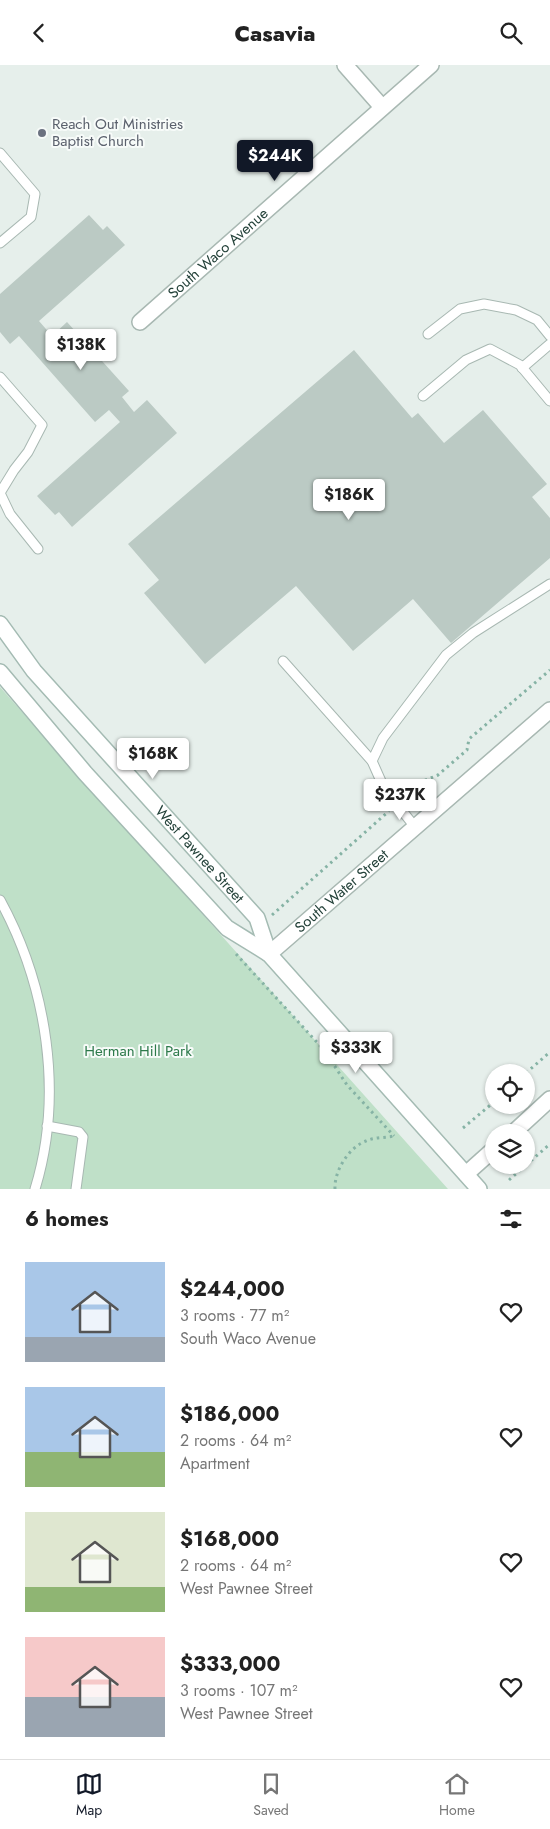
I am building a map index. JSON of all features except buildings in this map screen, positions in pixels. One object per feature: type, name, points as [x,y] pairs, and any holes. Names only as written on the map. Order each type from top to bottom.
[{"type":"main road","points":[[345,65],[382,107]]},
{"type":"main road","name":"South Waco Avenue","points":[[140,322],[431,65]]},
{"type":"main road","name":"West Pawnee Street","points":[[0,624],[34,671],[257,918],[269,954]]},
{"type":"main road","name":"West Pawnee Street","points":[[0,673],[85,773],[227,928],[269,954],[479,1189]]},
{"type":"main road","name":"South Water Street","points":[[269,954],[550,709]]},
{"type":"main road","points":[[523,1124],[550,1099]]},
{"type":"main road","points":[[466,1175],[485,1157]]},
{"type":"lane","points":[[0,153],[34,194],[31,217],[0,243]]},
{"type":"lane","points":[[428,334],[460,309],[484,304],[516,310],[537,320],[550,336]]},
{"type":"lane","points":[[522,368],[550,344]]},
{"type":"lane","points":[[424,396],[466,360],[490,349],[520,365],[550,401]]},
{"type":"lane","points":[[0,377],[42,425],[28,452],[0,493],[10,514],[38,549]]},
{"type":"lane","points":[[372,761],[383,738],[446,655],[473,633],[550,584]]},
{"type":"lane","points":[[282,661],[372,761],[384,788],[415,827]]},
{"type":"lane","points":[[0,900],[11,920],[32,974],[45,1024],[49,1066],[47,1126],[35,1189]]},
{"type":"lane","points":[[47,1126],[79,1132],[83,1137],[84,1141],[76,1189]]},
{"type":"path","points":[[272,915],[421,782],[438,775],[467,750],[469,739],[550,670]]},
{"type":"path","points":[[535,1065],[550,1052]]},
{"type":"path","points":[[463,1128],[485,1110]]},
{"type":"path","points":[[335,1189],[341,1166],[357,1145],[367,1140],[394,1136]]},
{"type":"path","points":[[535,1157],[550,1144]]},
{"type":"path","points":[[509,1180],[516,1174]]},
{"type":"green space","name":"Herman Hill Park","points":[[0,687],[36,728],[448,1189],[0,1189]]},
{"type":"place","name":"Reach Out Ministries Baptist Church","points":[[42,133]]}]
